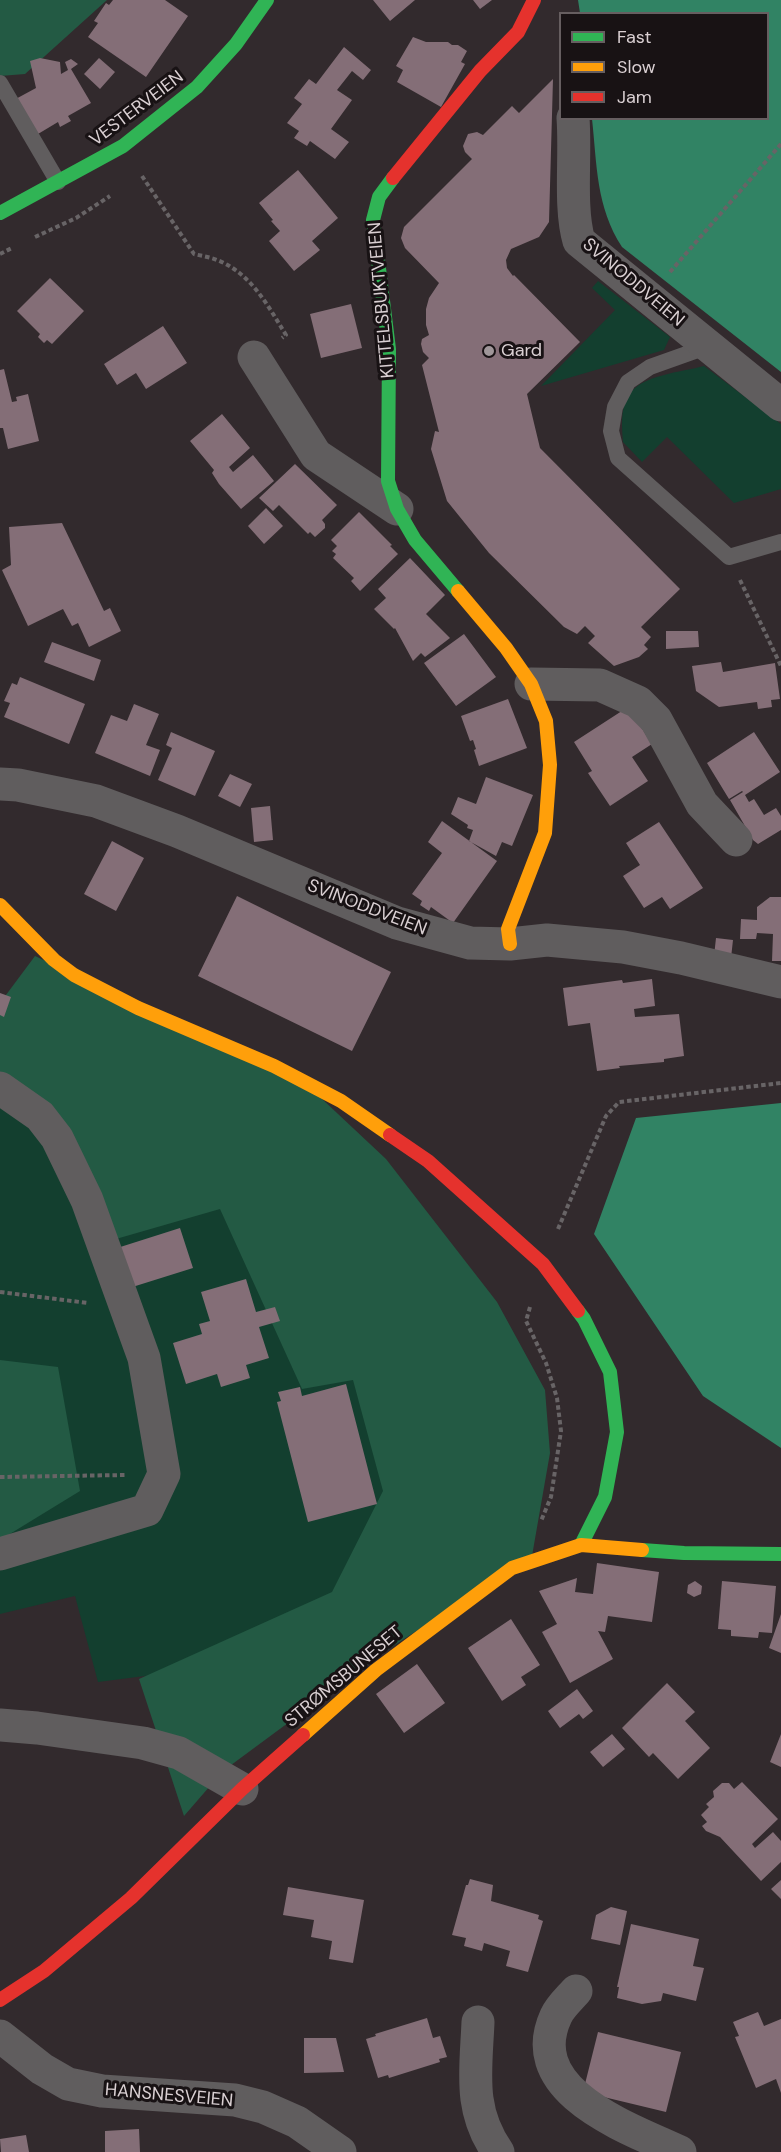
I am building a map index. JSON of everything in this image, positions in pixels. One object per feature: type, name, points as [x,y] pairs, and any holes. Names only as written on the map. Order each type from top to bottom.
[{"type":"street","name":"VESTERVEIEN","points":[[0,213],[118,150],[197,87],[236,44],[267,0]]},
{"type":"street","name":"KITTELSBUKTVEIEN","points":[[510,944],[508,929],[545,832],[550,765],[546,721],[531,684],[506,648],[415,540],[397,509],[388,481],[389,349],[373,220],[380,197],[396,173],[480,71],[519,32],[534,0]]},
{"type":"street","name":"SVINODDVEIEN","points":[[573,120],[575,227],[579,241],[781,405]]},
{"type":"street","name":"KITTELSBUKTVEIEN","points":[[254,357],[316,455],[397,509]]},
{"type":"street","points":[[531,684],[600,685],[638,702],[656,720],[702,804],[736,840]]},
{"type":"street","name":"SVINODDVEIEN","points":[[0,784],[18,785],[96,801],[177,831],[397,923],[470,943],[510,944],[547,940],[623,947],[681,958],[781,982]]},
{"type":"street","points":[[0,905],[54,960],[74,975],[138,1008],[274,1066],[341,1101],[428,1161],[543,1264],[584,1319],[610,1372],[617,1432],[605,1497],[581,1545]]},
{"type":"street","points":[[0,1088],[40,1116],[57,1138],[87,1200],[144,1358],[164,1474],[147,1510],[0,1554]]},
{"type":"street","name":"STRØMSBUNESET","points":[[0,2000],[44,1971],[131,1898],[242,1789],[376,1670],[512,1568],[581,1545],[684,1553],[781,1554]]},
{"type":"street","points":[[0,1725],[143,1743],[179,1753],[242,1789]]},
{"type":"street","points":[[576,1991],[557,2015],[549,2037],[552,2063],[564,2084],[581,2102],[596,2113],[680,2152]]},
{"type":"street","points":[[478,2022],[475,2095],[488,2138],[498,2152]]},
{"type":"street","name":"HANSNESVEIEN","points":[[0,2036],[42,2069],[68,2084],[102,2091],[235,2100],[263,2107],[297,2122],[340,2152]]},
{"type":"lane","points":[[0,83],[58,182]]},
{"type":"lane","points":[[709,346],[650,367],[628,382],[615,407],[611,430],[618,458],[729,557],[781,542]]},
{"type":"path","points":[[669,273],[781,144]]},
{"type":"path","points":[[142,176],[194,254],[218,260],[243,275],[264,299],[286,335],[254,357]]},
{"type":"path","points":[[729,557],[781,666]]},
{"type":"path","points":[[512,1568],[538,1527],[551,1497],[561,1431],[557,1398],[546,1363],[526,1321],[543,1264],[606,1116],[619,1102],[781,1083]]},
{"type":"path","points":[[0,1292],[61,1298],[127,1310]]},
{"type":"path","points":[[0,1477],[164,1474]]},
{"type":"shaded area","points":[[0,0],[107,0],[25,74],[0,76]]},
{"type":"shaded area","points":[[578,0],[781,0],[781,372],[622,247],[613,232],[602,201],[592,120],[769,120],[769,12],[580,12]]},
{"type":"shaded area","points":[[598,281],[670,337],[664,350],[541,386],[615,310],[592,288]]},
{"type":"shaded area","points":[[704,366],[781,424],[781,489],[734,503],[667,437],[642,462],[623,442],[622,419],[625,401],[634,389],[652,379]]},
{"type":"shaded area","points":[[35,956],[305,1083],[386,1159],[497,1302],[545,1390],[550,1453],[532,1556],[384,1652],[223,1771],[184,1816],[139,1679],[332,1592],[383,1491],[353,1380],[302,1389],[220,1209],[109,1241],[0,1083],[0,1003]]},
{"type":"shaded area","points":[[0,1038],[162,1080],[516,1477],[238,1664],[98,1682],[75,1596],[0,1614]]},
{"type":"shaded area","points":[[781,1103],[781,1448],[703,1396],[594,1234],[636,1118]]},
{"type":"shaded area","points":[[0,1360],[58,1367],[80,1491],[0,1540]]},
{"type":"building","points":[[113,0],[165,0],[188,16],[146,77],[88,37],[98,23],[94,21],[106,3],[109,5]]},
{"type":"building","points":[[373,0],[415,0],[390,21]]},
{"type":"building","points":[[473,0],[492,0],[480,9]]},
{"type":"building","points":[[413,37],[426,42],[448,42],[467,51],[461,62],[465,64],[441,107],[397,82],[403,70],[396,66]]},
{"type":"building","points":[[344,47],[371,70],[363,80],[352,71],[337,90],[352,100],[331,129],[349,142],[335,159],[310,141],[307,146],[294,138],[299,131],[287,123],[302,104],[294,98],[309,79],[316,84]]},
{"type":"building","points":[[40,58],[60,62],[61,74],[68,70],[65,62],[71,59],[78,64],[71,69],[91,103],[68,116],[71,121],[60,127],[58,122],[33,137],[12,101],[36,88],[30,61]]},
{"type":"building","points":[[99,58],[115,72],[100,89],[84,74]]},
{"type":"building","points":[[553,79],[549,222],[539,237],[511,249],[506,260],[507,268],[513,276],[580,342],[527,394],[540,448],[680,589],[641,627],[651,637],[644,645],[648,649],[639,657],[614,666],[588,643],[595,636],[585,626],[577,634],[564,627],[489,553],[447,501],[431,449],[435,431],[439,432],[422,365],[429,358],[423,352],[421,344],[422,339],[429,335],[426,325],[426,309],[429,298],[439,283],[405,248],[401,238],[404,227],[472,159],[463,146],[468,134],[477,132],[483,135],[512,106],[519,113]]},
{"type":"building","points":[[298,170],[338,218],[312,241],[320,250],[294,271],[269,241],[280,231],[259,203]]},
{"type":"building","points":[[50,278],[84,311],[52,344],[47,340],[44,343],[38,337],[40,334],[17,311]]},
{"type":"building","points":[[351,304],[362,348],[321,358],[310,314]]},
{"type":"building","points":[[163,326],[187,363],[146,389],[136,373],[117,385],[104,364]]},
{"type":"building","points":[[4,369],[12,402],[17,401],[16,397],[28,394],[39,441],[8,449],[3,428],[0,428],[0,370]]},
{"type":"building","points":[[222,414],[250,448],[229,467],[233,472],[253,455],[274,481],[241,509],[219,484],[212,473],[214,470],[190,441]]},
{"type":"building","points":[[295,464],[337,505],[322,520],[325,528],[315,537],[310,532],[308,534],[279,505],[273,511],[259,498]]},
{"type":"building","points":[[266,508],[283,526],[264,544],[248,526]]},
{"type":"building","points":[[359,512],[398,554],[360,591],[351,581],[354,578],[333,558],[336,554],[332,551],[337,546],[331,540]]},
{"type":"building","points":[[62,523],[104,611],[110,608],[121,631],[89,647],[78,623],[72,626],[63,609],[28,626],[2,570],[11,565],[9,527]]},
{"type":"building","points":[[410,558],[445,595],[426,614],[450,638],[425,657],[421,653],[413,661],[395,628],[374,609],[386,598],[378,589]]},
{"type":"building","points":[[666,631],[698,631],[699,647],[666,649]]},
{"type":"building","points":[[464,634],[496,677],[456,706],[424,663]]},
{"type":"building","points":[[52,642],[101,660],[94,681],[44,662]]},
{"type":"building","points":[[721,662],[723,672],[775,663],[780,699],[771,700],[772,707],[758,709],[757,702],[719,707],[696,691],[692,666]]},
{"type":"building","points":[[20,677],[85,704],[69,744],[4,717],[10,703],[4,701],[12,683],[17,685]]},
{"type":"building","points":[[508,699],[527,748],[479,766],[473,740],[470,741],[461,716]]},
{"type":"building","points":[[134,704],[159,714],[146,745],[160,750],[150,776],[95,753],[111,715],[127,721]]},
{"type":"building","points":[[628,707],[652,744],[632,757],[648,781],[610,806],[588,773],[592,771],[574,742]]},
{"type":"building","points":[[171,732],[215,751],[195,796],[158,780],[172,748],[166,745]]},
{"type":"building","points":[[754,732],[780,772],[745,795],[749,802],[754,799],[764,815],[776,808],[781,816],[781,830],[758,844],[753,840],[730,800],[743,792],[729,799],[707,763]]},
{"type":"building","points":[[230,774],[252,784],[240,807],[218,796]]},
{"type":"building","points":[[486,777],[533,795],[512,846],[502,842],[496,856],[469,841],[473,830],[467,828],[468,825],[451,814],[458,797],[476,804]]},
{"type":"building","points":[[270,806],[273,840],[254,842],[251,808]]},
{"type":"building","points":[[442,821],[497,861],[453,923],[431,907],[429,911],[420,905],[422,901],[412,894],[442,853],[428,842]]},
{"type":"building","points":[[659,822],[703,888],[670,909],[662,897],[644,908],[623,876],[640,865],[626,843]]},
{"type":"building","points":[[112,841],[144,858],[116,911],[84,894]]},
{"type":"building","points":[[237,896],[391,972],[352,1051],[198,976]]},
{"type":"building","points":[[770,897],[781,897],[781,961],[772,961],[773,934],[757,933],[756,939],[740,939],[741,919],[757,920],[757,907]]},
{"type":"building","points":[[716,938],[733,940],[731,958],[714,956]]},
{"type":"building","points":[[652,979],[655,1006],[634,1009],[635,1017],[679,1014],[684,1056],[664,1059],[664,1062],[619,1066],[620,1068],[597,1071],[590,1023],[568,1026],[563,988],[622,980],[623,983]]},
{"type":"building","points":[[0,993],[11,997],[4,1017],[0,1015]]},
{"type":"building","points":[[180,1228],[193,1268],[126,1289],[114,1249]]},
{"type":"building","points":[[246,1279],[256,1312],[275,1307],[280,1321],[259,1327],[269,1358],[246,1365],[250,1378],[221,1387],[217,1374],[186,1384],[173,1343],[202,1334],[199,1324],[210,1321],[201,1292]]},
{"type":"building","points":[[346,1384],[377,1504],[308,1522],[277,1402],[281,1401],[278,1392],[300,1387],[302,1396]]},
{"type":"building","points":[[597,1563],[659,1572],[652,1622],[608,1616],[605,1632],[598,1631],[613,1659],[570,1683],[542,1632],[557,1624],[539,1591],[577,1578],[575,1592],[593,1594]]},
{"type":"building","points":[[695,1581],[702,1586],[701,1594],[694,1597],[687,1593],[688,1585]]},
{"type":"building","points":[[722,1581],[776,1586],[772,1633],[759,1632],[758,1638],[731,1636],[731,1630],[718,1629]]},
{"type":"building","points":[[781,1614],[781,1653],[769,1648]]},
{"type":"building","points":[[511,1619],[540,1665],[521,1677],[526,1685],[502,1701],[468,1648]]},
{"type":"building","points":[[417,1664],[445,1703],[404,1733],[376,1694]]},
{"type":"building","points":[[667,1683],[695,1712],[685,1721],[710,1748],[678,1779],[653,1753],[649,1757],[622,1728]]},
{"type":"building","points":[[577,1689],[593,1711],[583,1719],[579,1714],[560,1728],[548,1711]]},
{"type":"building","points":[[612,1734],[625,1749],[603,1767],[590,1752]]},
{"type":"building","points":[[781,1734],[781,1767],[770,1762]]},
{"type":"building","points":[[742,1782],[778,1819],[752,1844],[755,1848],[773,1832],[781,1841],[781,1862],[761,1881],[720,1837],[706,1831],[702,1826],[707,1822],[701,1815],[709,1807],[706,1804],[714,1797],[713,1791],[722,1783],[729,1783],[734,1789]]},
{"type":"building","points":[[470,1879],[493,1885],[491,1901],[539,1915],[538,1919],[543,1921],[528,1972],[506,1966],[510,1951],[484,1943],[482,1951],[464,1946],[466,1938],[452,1935],[466,1885]]},
{"type":"building","points":[[781,1880],[781,1899],[771,1889]]},
{"type":"building","points":[[288,1887],[364,1900],[353,1963],[329,1959],[332,1941],[311,1937],[314,1920],[283,1915]]},
{"type":"building","points":[[611,1907],[627,1911],[620,1945],[591,1939],[596,1915]]},
{"type":"building","points":[[631,1924],[699,1939],[693,1966],[704,1968],[696,2001],[663,1993],[661,2001],[642,2004],[617,1998],[619,1987],[617,1987]]},
{"type":"building","points":[[758,2012],[764,2026],[781,2019],[781,2093],[776,2079],[756,2088],[735,2037],[739,2036],[733,2022]]},
{"type":"building","points":[[427,2018],[433,2038],[440,2036],[447,2057],[439,2059],[440,2062],[389,2078],[388,2075],[378,2078],[366,2039]]},
{"type":"building","points":[[598,2032],[681,2052],[666,2112],[583,2092]]},
{"type":"building","points":[[304,2038],[336,2038],[344,2072],[304,2073]]},
{"type":"building","points":[[139,2129],[140,2152],[105,2152],[105,2131]]},
{"type":"building","points":[[26,2135],[29,2152],[1,2152],[0,2139]]},
{"type":"traffic: fast","points":[[0,213],[123,146],[197,87],[236,44],[267,0]]},
{"type":"traffic: fast","points":[[393,178],[379,197],[373,220],[389,349],[388,481],[397,509],[415,540],[458,591]]},
{"type":"traffic: fast","points":[[578,1311],[610,1372],[617,1432],[605,1497],[581,1545]]},
{"type":"traffic: fast","points":[[642,1550],[781,1554]]},
{"type":"traffic: slow","points":[[458,591],[506,648],[531,684],[546,721],[550,765],[545,833],[508,929],[510,944]]},
{"type":"traffic: slow","points":[[0,905],[54,960],[74,975],[138,1008],[274,1066],[341,1101],[390,1135]]},
{"type":"traffic: slow","points":[[303,1735],[376,1670],[512,1568],[581,1545],[642,1550]]},
{"type":"traffic: jam","points":[[393,178],[480,71],[518,32],[534,0]]},
{"type":"traffic: jam","points":[[390,1135],[428,1161],[543,1264],[578,1311]]},
{"type":"traffic: jam","points":[[0,2000],[44,1971],[131,1898],[242,1789],[303,1735]]},
{"type":"place","name":"Gard","points":[[489,351]]}]
